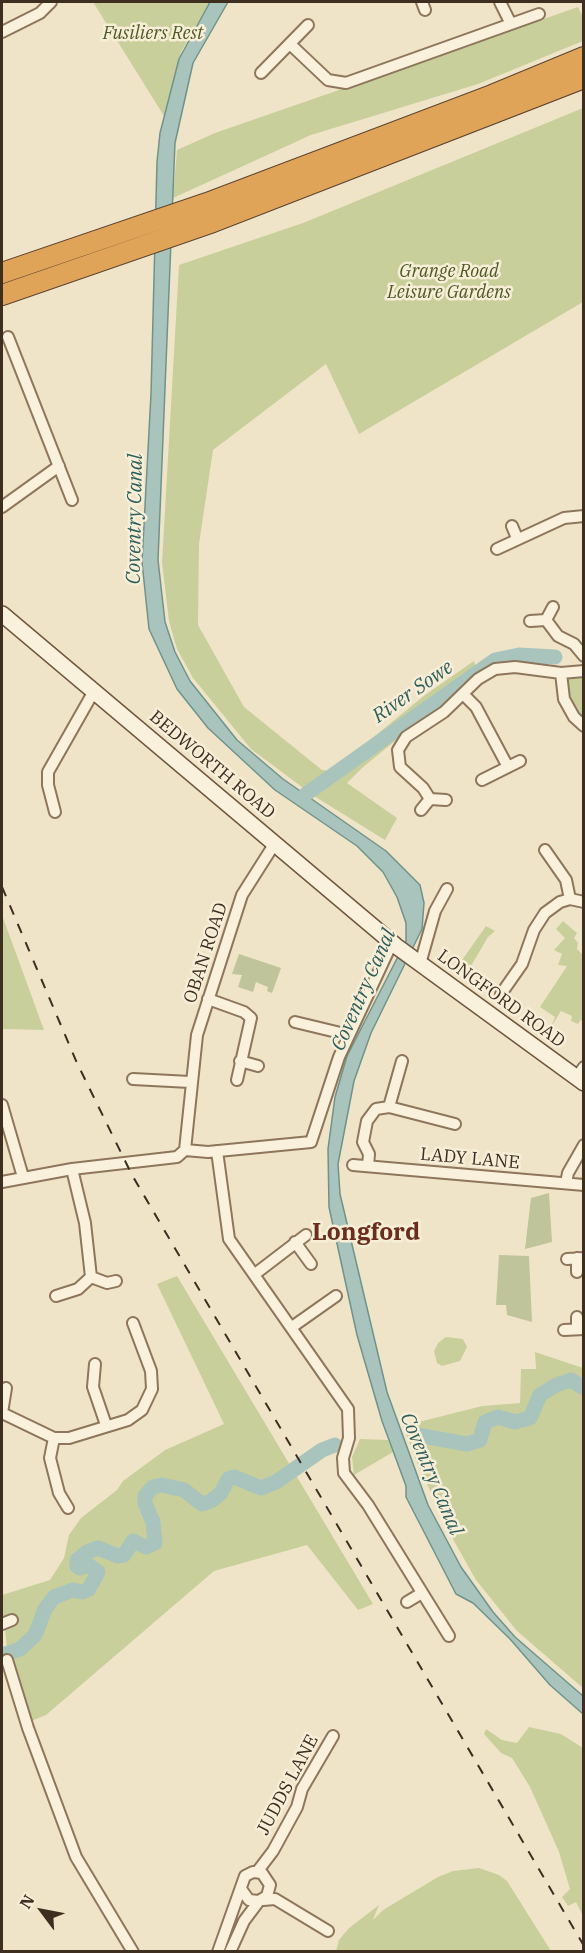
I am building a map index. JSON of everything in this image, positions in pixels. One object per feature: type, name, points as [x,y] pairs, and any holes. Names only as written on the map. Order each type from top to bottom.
[{"type":"highway","points":[[2,273],[207,203],[492,95],[582,65]]},
{"type":"highway","points":[[2,295],[213,222],[582,65]]},
{"type":"main road","name":"BEDWORTH ROAD","points":[[2,614],[394,944]]},
{"type":"main road","name":"LONGFORD ROAD","points":[[394,944],[581,1076]]},
{"type":"street","points":[[2,32],[40,13],[51,2]]},
{"type":"street","points":[[500,2],[511,24]]},
{"type":"street","points":[[290,44],[328,80],[341,84],[539,14]]},
{"type":"street","points":[[261,73],[308,25]]},
{"type":"street","points":[[8,337],[72,500]]},
{"type":"street","points":[[2,507],[59,466]]},
{"type":"street","points":[[496,549],[564,518],[584,516]]},
{"type":"street","points":[[512,526],[517,538]]},
{"type":"street","points":[[546,620],[553,607]]},
{"type":"street","points":[[530,621],[546,620]]},
{"type":"street","points":[[546,620],[558,636],[574,644],[584,656]]},
{"type":"street","points":[[430,799],[423,788],[400,766],[398,750],[406,738],[444,712],[478,679],[495,669],[515,667],[561,673],[584,671]]},
{"type":"street","points":[[561,673],[564,699],[574,717],[584,726]]},
{"type":"street","points":[[56,812],[48,785],[48,772],[93,691]]},
{"type":"street","points":[[462,694],[480,714],[508,766]]},
{"type":"street","points":[[482,780],[520,761]]},
{"type":"street","points":[[430,799],[446,800]]},
{"type":"street","points":[[421,810],[430,799]]},
{"type":"street","name":"OBAN ROAD","points":[[185,1150],[194,1047],[208,999],[242,895],[275,843]]},
{"type":"street","points":[[544,850],[566,880],[570,899]]},
{"type":"street","points":[[418,962],[435,911],[447,889]]},
{"type":"street","points":[[501,994],[522,964],[539,921],[553,906],[570,899],[584,902]]},
{"type":"street","points":[[2,1182],[72,1169],[177,1157],[185,1150],[217,1151],[311,1142],[339,1058],[394,944]]},
{"type":"street","points":[[208,999],[250,1016],[251,1023],[237,1080]]},
{"type":"street","points":[[295,1022],[349,1035]]},
{"type":"street","points":[[240,1061],[258,1066]]},
{"type":"street","points":[[390,1107],[402,1061]]},
{"type":"street","points":[[133,1079],[190,1082]]},
{"type":"street","points":[[2,1105],[23,1177]]},
{"type":"street","points":[[368,1166],[369,1154],[363,1142],[367,1120],[376,1109],[390,1107],[455,1124]]},
{"type":"street","points":[[567,1183],[568,1173],[584,1145]]},
{"type":"street","points":[[217,1151],[228,1235],[348,1409],[350,1438],[342,1463],[344,1473],[368,1505],[449,1636]]},
{"type":"street","name":"LADY LANE","points":[[353,1165],[584,1185]]},
{"type":"street","points":[[72,1169],[85,1223],[91,1277]]},
{"type":"street","points":[[255,1274],[306,1235]]},
{"type":"street","points":[[295,1242],[311,1264]]},
{"type":"street","points":[[576,1258],[577,1272]]},
{"type":"street","points":[[91,1277],[107,1283],[116,1281]]},
{"type":"street","points":[[56,1296],[78,1289],[91,1277]]},
{"type":"street","points":[[292,1327],[336,1296]]},
{"type":"street","points":[[564,1330],[580,1329],[577,1317]]},
{"type":"street","points":[[6,1388],[2,1413],[54,1438],[69,1438],[135,1416],[150,1397],[151,1371],[133,1323]]},
{"type":"street","points":[[95,1364],[93,1387],[106,1425]]},
{"type":"street","points":[[54,1438],[50,1458],[59,1492],[68,1508]]},
{"type":"street","points":[[407,1602],[422,1593]]},
{"type":"street","points":[[7,1660],[28,1728],[79,1863],[133,1952]]},
{"type":"street","points":[[2,1683],[14,1681]]},
{"type":"street","name":"JUDDS LANE","points":[[257,1872],[273,1851],[297,1807],[302,1789],[333,1736]]},
{"type":"street","name":"JUDDS LANE","points":[[269,1882],[273,1851]]},
{"type":"street","points":[[218,1952],[245,1876],[257,1872],[279,1894],[298,1906],[301,1914]]},
{"type":"street","points":[[230,1952],[244,1921],[269,1892],[269,1882]]},
{"type":"street","points":[[241,1889],[249,1900],[275,1899],[328,1931]]},
{"type":"green space","name":"Fusiliers Rest","points":[[93,2],[210,2],[181,52],[164,116]]},
{"type":"green space","points":[[578,7],[583,17],[583,41],[478,84],[311,135],[173,198],[177,150],[215,133]]},
{"type":"green space","name":"Grange Road Leisure Gardens","points":[[583,108],[583,302],[359,434],[326,364],[213,450],[199,544],[198,625],[244,707],[322,770],[332,771],[425,695],[474,661],[478,673],[362,768],[347,783],[397,818],[385,840],[314,796],[251,749],[193,678],[177,649],[169,621],[162,563],[179,265],[303,223]]},
{"type":"green space","points":[[583,675],[583,719],[574,708],[568,687],[569,678]]},
{"type":"green space","points":[[2,915],[44,1030],[2,1029]]},
{"type":"green space","points":[[563,921],[577,933],[574,938],[578,943],[577,949],[583,955],[583,1022],[581,1020],[578,1024],[571,1021],[572,1016],[561,1011],[551,1027],[555,1017],[540,1007],[567,966],[558,965],[562,954],[554,950],[565,938],[556,929]]},
{"type":"green space","points":[[486,926],[495,931],[488,937],[464,978],[453,973]]},
{"type":"green space","points":[[239,954],[281,968],[272,993],[267,991],[268,987],[256,982],[253,992],[238,987],[242,975],[232,974]]},
{"type":"green space","points":[[549,1193],[552,1242],[525,1249],[531,1198]]},
{"type":"green space","points":[[499,1255],[529,1256],[532,1322],[507,1315],[506,1305],[496,1305]]},
{"type":"green space","points":[[177,1276],[373,1604],[358,1610],[307,1545],[214,1571],[46,1715],[31,1721],[7,1648],[5,1630],[14,1625],[11,1616],[2,1618],[2,1595],[50,1580],[64,1558],[69,1535],[81,1518],[117,1490],[123,1481],[165,1450],[224,1424],[157,1284]]},
{"type":"green space","points":[[446,1337],[463,1339],[467,1347],[460,1361],[442,1366],[437,1363],[434,1351],[438,1343]]},
{"type":"green space","points":[[535,1352],[583,1368],[583,1688],[517,1631],[476,1580],[454,1541],[418,1465],[403,1426],[482,1406],[520,1403],[521,1369],[536,1369]]},
{"type":"green space","points":[[360,1439],[388,1440],[393,1452],[354,1475],[352,1457]]},
{"type":"green space","points":[[529,1727],[561,1734],[583,1748],[583,1916],[576,1902],[568,1906],[562,1897],[570,1889],[559,1852],[530,1787],[512,1758],[501,1753],[484,1734],[486,1729],[502,1740],[517,1743]]},
{"type":"green space","points":[[479,1868],[499,1875],[507,1881],[551,1951],[336,1951],[339,1940],[349,1928],[379,1905],[373,1920],[383,1910],[438,1877],[453,1871]]},
{"type":"water","points":[[210,2],[228,2],[193,63],[175,143],[158,560],[165,622],[175,652],[190,681],[237,740],[283,779],[386,851],[420,885],[424,903],[422,929],[371,1033],[354,1081],[338,1164],[340,1194],[387,1392],[428,1505],[461,1567],[493,1612],[515,1637],[583,1696],[583,1714],[550,1685],[510,1639],[473,1603],[456,1594],[406,1497],[406,1486],[382,1421],[357,1335],[329,1207],[328,1149],[335,1097],[347,1056],[406,941],[406,923],[397,897],[383,872],[357,846],[275,790],[208,728],[177,689],[149,629],[142,562],[151,394],[157,162],[160,133],[179,59]]},
{"type":"waterway","name":"River Sowe","points":[[306,794],[495,660],[519,655],[555,657]]},
{"type":"waterway","name":"River Sowe","points":[[417,1435],[467,1444],[480,1440],[485,1422],[498,1417],[515,1422],[530,1418],[540,1395],[556,1385],[571,1380],[584,1388]]},
{"type":"waterway","name":"River Sowe","points":[[2,1655],[20,1649],[35,1635],[45,1609],[54,1597],[73,1590],[82,1592],[89,1589],[98,1572],[88,1565],[80,1568],[77,1566],[77,1560],[87,1552],[98,1548],[118,1556],[124,1555],[133,1541],[146,1547],[155,1543],[153,1522],[145,1503],[145,1496],[153,1487],[162,1485],[184,1490],[202,1504],[211,1501],[221,1493],[228,1479],[234,1477],[261,1488],[276,1482],[322,1450],[335,1445]]},
{"type":"railway","points":[[2,887],[77,1063],[132,1175],[584,1946]]},
{"type":"district","name":"Longford","points":[[366,1233]]},
{"type":"water label","name":"Coventry Canal","points":[[135,519]]},
{"type":"water label","name":"Coventry Canal","points":[[364,990]]},
{"type":"water label","name":"Coventry Canal","points":[[431,1474]]}]
